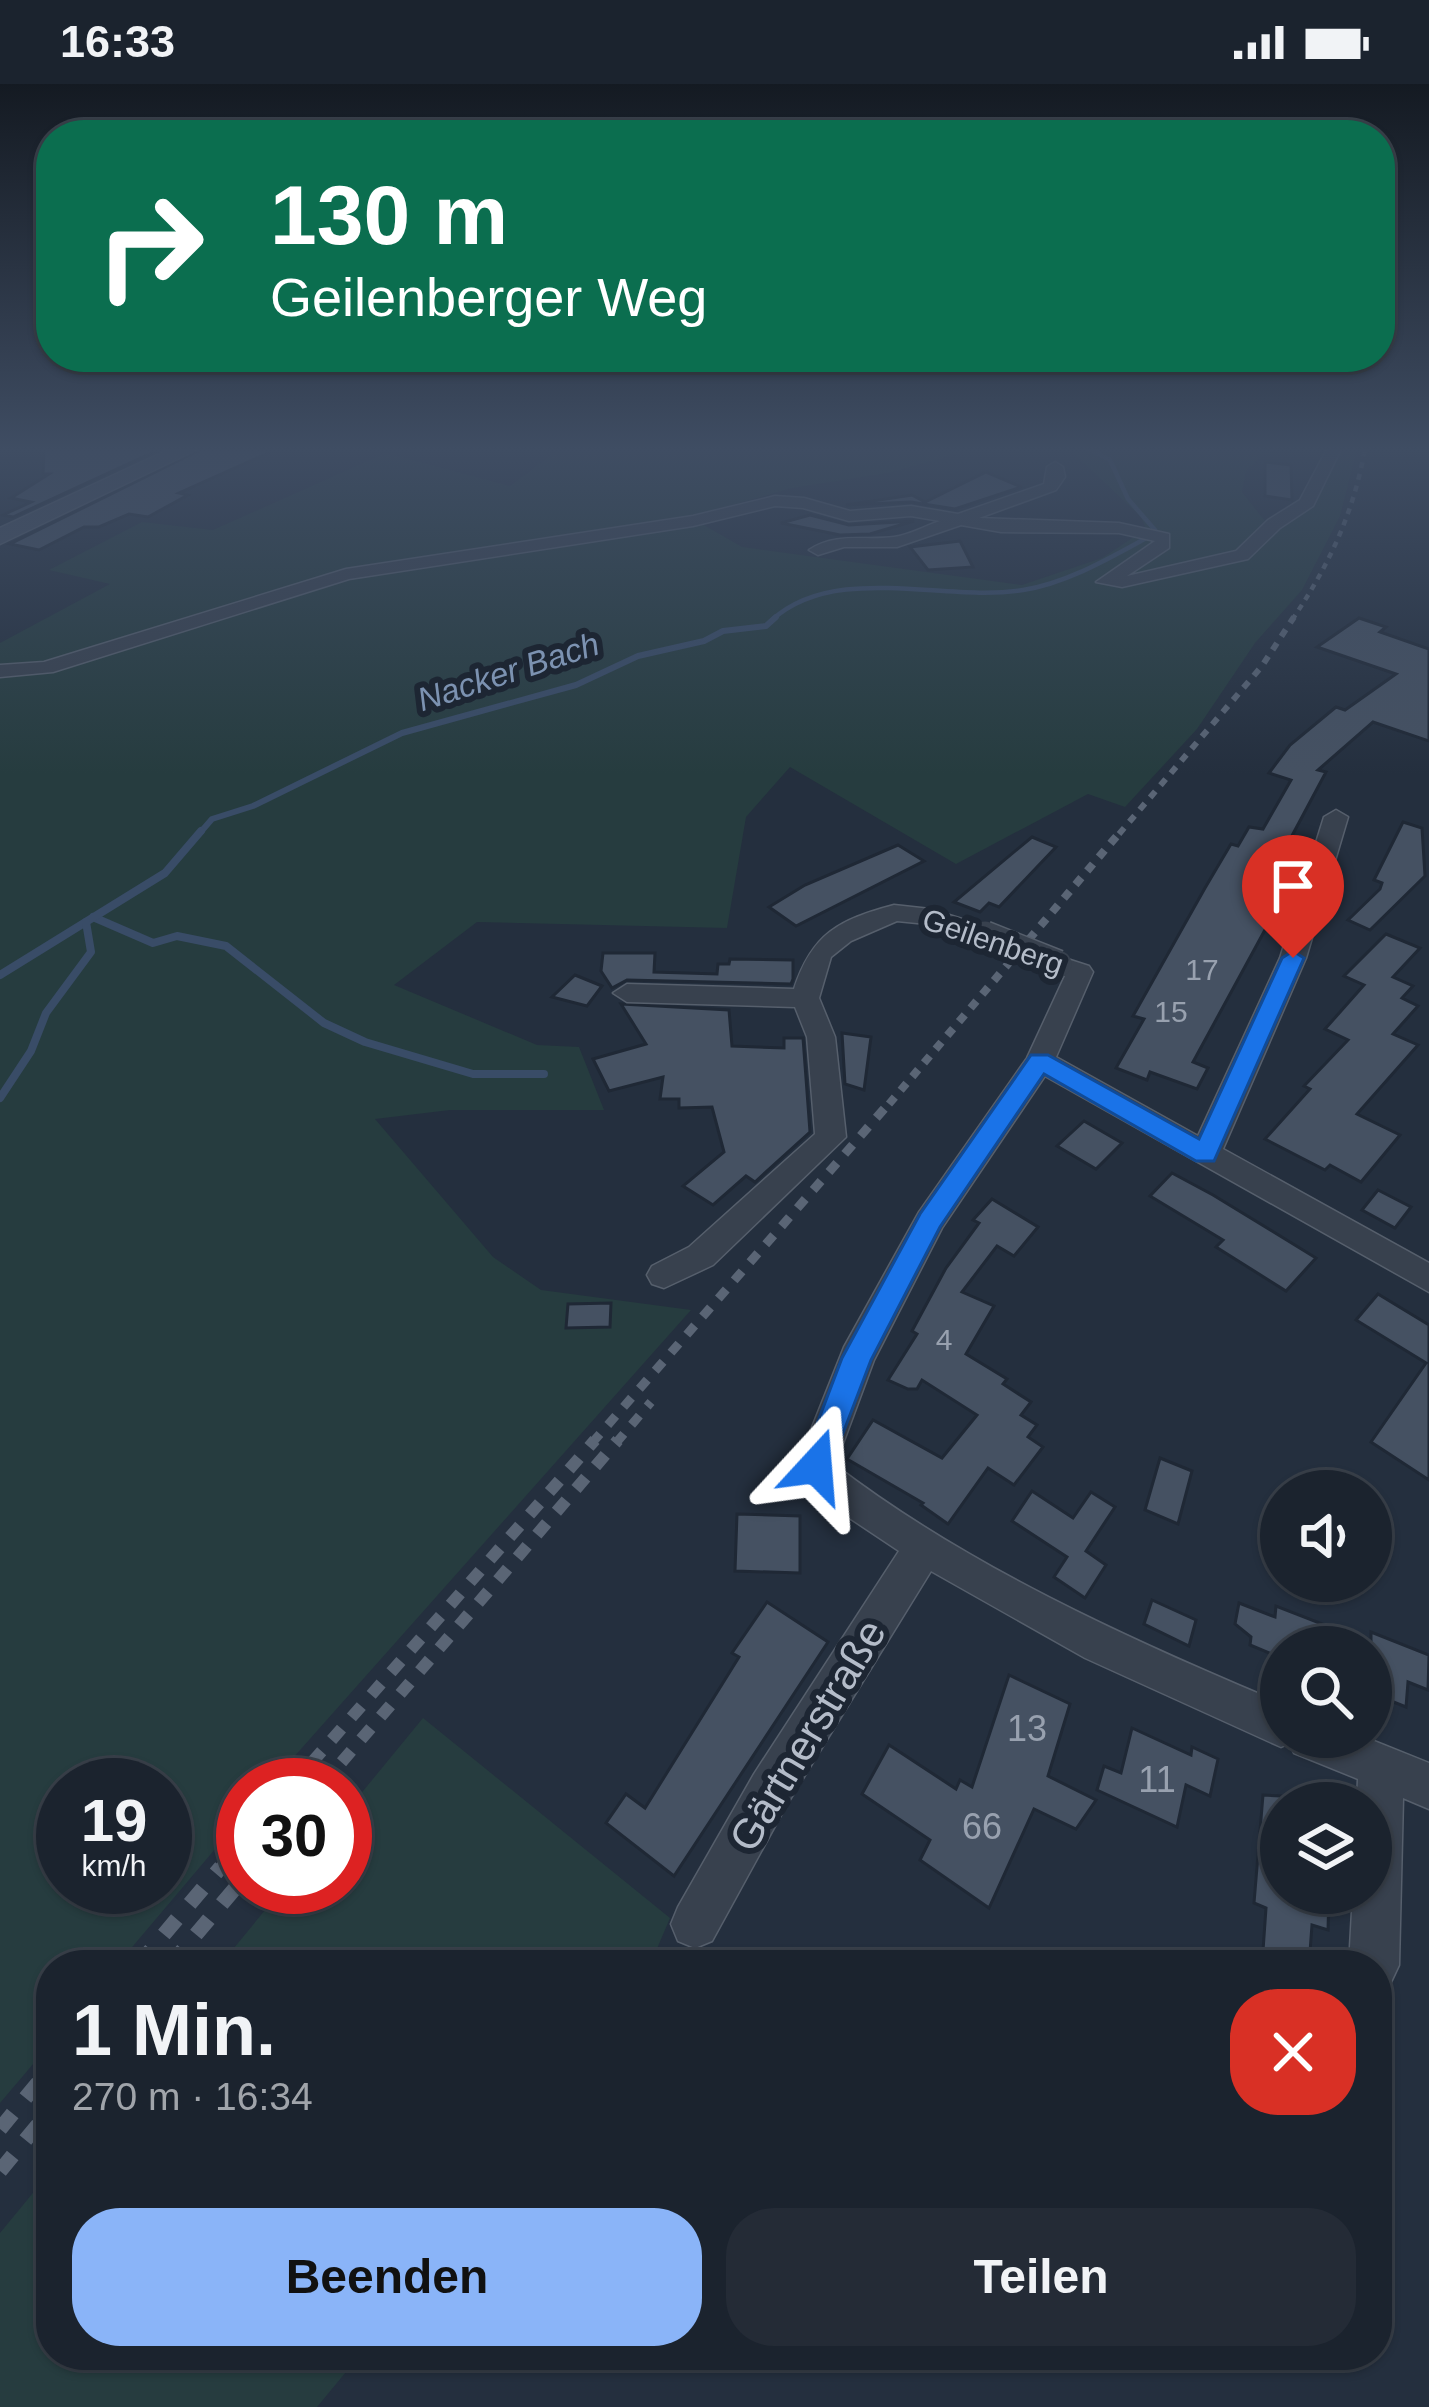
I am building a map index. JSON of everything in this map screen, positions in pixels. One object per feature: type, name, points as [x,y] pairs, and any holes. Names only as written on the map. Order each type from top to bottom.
[{"type":"street","points":[[0,671],[35,671],[346,574],[455,557]]},
{"type":"street","points":[[1142,557],[1105,582],[1235,557]]},
{"type":"street","points":[[1205,1154],[1293,958],[1336,817]]},
{"type":"street","name":"Geilenberg","points":[[805,998],[819,954],[869,921],[894,913],[912,914],[985,935],[1069,968],[1040,1061]]},
{"type":"street","points":[[626,993],[805,998],[820,1037],[831,1137],[701,1256],[664,1275]]},
{"type":"street","points":[[1260,1716],[1125,1659],[923,1548],[820,1477],[819,1451],[856,1358],[930,1221],[1040,1061],[1429,1279]]},
{"type":"street","name":"Gärtnerstraße","points":[[695,1924],[770,1790],[923,1548]]},
{"type":"street","points":[[1361,1758],[1429,1786]]},
{"type":"street","points":[[1375,1950],[1381,1766]]},
{"type":"green space","points":[[73,557],[819,557],[1022,585],[1103,557],[1319,557],[1302,590],[1255,643],[1197,729],[1125,807],[1088,794],[956,864],[790,767],[746,817],[727,928],[477,922],[394,985],[537,1045],[579,1047],[604,1110],[450,1110],[375,1119],[493,1257],[541,1290],[691,1310],[293,1758],[216,1758],[216,1848],[192,1876],[192,1758],[36,1758],[36,1914],[160,1914],[130,1950],[36,1950],[36,2061],[0,2103],[0,643],[110,584],[49,570]]},
{"type":"green space","points":[[423,1718],[670,1918],[656,1950],[232,1950],[262,1914],[372,1914],[372,1780]]},
{"type":"green space","points":[[36,2189],[36,2370],[348,2370],[317,2407],[0,2407],[0,2233]]},
{"type":"building","points":[[918,557],[968,557],[973,567],[928,570]]},
{"type":"building","points":[[1359,618],[1386,627],[1380,632],[1429,649],[1429,741],[1373,722],[1318,770],[1326,772],[1286,847],[1295,850],[1277,886],[1282,888],[1266,928],[1193,1062],[1208,1068],[1197,1089],[1150,1072],[1147,1080],[1116,1068],[1144,1019],[1133,1016],[1231,844],[1238,846],[1249,827],[1263,829],[1291,780],[1269,773],[1290,745],[1336,707],[1345,710],[1396,674],[1317,647]]},
{"type":"building","points":[[1403,822],[1422,828],[1425,876],[1370,930],[1348,920],[1380,889],[1382,883],[1374,880]]},
{"type":"building","points":[[1032,837],[1056,847],[999,907],[989,903],[980,912],[954,902]]},
{"type":"building","points":[[898,845],[924,861],[796,926],[769,907],[805,885]]},
{"type":"building","points":[[1386,934],[1420,948],[1393,977],[1413,986],[1402,998],[1418,1006],[1393,1034],[1418,1045],[1357,1114],[1400,1135],[1361,1182],[1330,1165],[1325,1170],[1265,1139],[1310,1089],[1304,1086],[1348,1040],[1325,1029],[1364,985],[1344,976]]},
{"type":"building","points":[[603,953],[655,953],[654,972],[717,974],[718,964],[729,964],[730,959],[793,960],[793,979],[791,984],[627,980],[612,988],[601,971]]},
{"type":"building","points":[[575,975],[602,986],[587,1006],[552,997]]},
{"type":"building","points":[[621,1004],[729,1010],[732,1046],[784,1048],[784,1038],[803,1038],[810,1132],[755,1182],[746,1176],[713,1205],[683,1186],[724,1152],[712,1107],[679,1108],[679,1099],[660,1099],[663,1077],[609,1091],[593,1059],[646,1044]]},
{"type":"building","points":[[842,1033],[871,1037],[864,1090],[845,1084]]},
{"type":"building","points":[[1084,1121],[1122,1143],[1096,1169],[1057,1146]]},
{"type":"building","points":[[1172,1173],[1316,1258],[1286,1291],[1216,1247],[1223,1240],[1150,1196]]},
{"type":"building","points":[[1378,1190],[1411,1207],[1395,1228],[1362,1210]]},
{"type":"building","points":[[992,1199],[1038,1227],[1014,1256],[997,1246],[962,1292],[994,1306],[966,1354],[1007,1379],[1003,1384],[1031,1402],[1021,1415],[1037,1425],[1028,1437],[1043,1447],[1014,1485],[988,1468],[948,1524],[923,1503],[847,1459],[873,1420],[942,1458],[977,1415],[922,1380],[917,1389],[908,1389],[888,1380],[917,1334],[912,1331],[946,1268],[979,1223],[973,1220]]},
{"type":"building","points":[[1378,1294],[1429,1325],[1429,1480],[1371,1442],[1426,1363],[1356,1320]]},
{"type":"building","points":[[611,1303],[610,1327],[566,1328],[568,1304]]},
{"type":"building","points":[[1160,1458],[1192,1471],[1178,1524],[1145,1510]]},
{"type":"building","points":[[1032,1491],[1073,1518],[1091,1492],[1115,1507],[1086,1551],[1106,1565],[1085,1598],[1054,1577],[1067,1557],[1012,1521]]},
{"type":"building","points":[[737,1514],[800,1516],[800,1573],[735,1571]]},
{"type":"building","points":[[1152,1600],[1196,1620],[1189,1646],[1144,1624]]},
{"type":"building","points":[[767,1602],[828,1642],[674,1876],[606,1823],[626,1794],[645,1808],[739,1657],[732,1653]]},
{"type":"building","points":[[1239,1603],[1275,1617],[1276,1606],[1327,1626],[1260,1626],[1260,1649],[1250,1645],[1251,1637],[1235,1624]]},
{"type":"building","points":[[1392,1640],[1429,1655],[1428,1690],[1408,1682],[1406,1707],[1392,1701]]},
{"type":"building","points":[[1009,1675],[1070,1704],[1048,1776],[1096,1800],[1076,1829],[1034,1809],[989,1908],[920,1860],[930,1840],[862,1794],[889,1745],[956,1789],[960,1780],[972,1787]]},
{"type":"building","points":[[1132,1728],[1191,1755],[1192,1747],[1218,1759],[1210,1796],[1186,1785],[1177,1827],[1097,1790],[1104,1766],[1121,1773]]},
{"type":"building","points":[[1260,1831],[1260,1906],[1254,1903]]},
{"type":"building","points":[[1266,1914],[1328,1914],[1328,1930],[1312,1925],[1310,1950],[1263,1950]]},
{"type":"waterway","name":"Nacker Bach","points":[[774,618],[798,603],[859,588],[992,593],[1040,587],[1109,557]]},
{"type":"waterway","name":"Nacker Bach","points":[[199,834],[212,819],[253,806],[402,733],[576,685],[638,656],[704,641],[723,631],[766,626],[774,618]]},
{"type":"waterway","name":"Nacker Bach","points":[[93,917],[165,873],[201,831]]},
{"type":"waterway","name":"Nacker Bach","points":[[0,975],[93,917]]},
{"type":"waterway","points":[[93,917],[153,943],[177,936],[226,946],[324,1023],[365,1042],[473,1074],[544,1074]]},
{"type":"waterway","points":[[0,1098],[31,1051],[46,1013],[91,952],[86,922]]},
{"type":"railway","points":[[1292,620],[1328,557]]},
{"type":"railway","points":[[1119,834],[1262,666],[1294,617]]},
{"type":"railway","points":[[889,1104],[1121,831]]},
{"type":"railway","points":[[592,1443],[891,1101]]},
{"type":"railway","points":[[616,1443],[651,1402]]},
{"type":"railway","points":[[316,1758],[595,1440]]},
{"type":"railway","points":[[345,1758],[618,1440]]},
{"type":"railway","points":[[151,1950],[216,1873]]},
{"type":"railway","points":[[183,1950],[216,1911]]},
{"type":"railway","points":[[0,2129],[36,2085]]},
{"type":"railway","points":[[0,2171],[36,2127]]},
{"type":"route","points":[[816,1466],[856,1358],[930,1221],[1040,1061],[1205,1154],[1293,958]]}]
